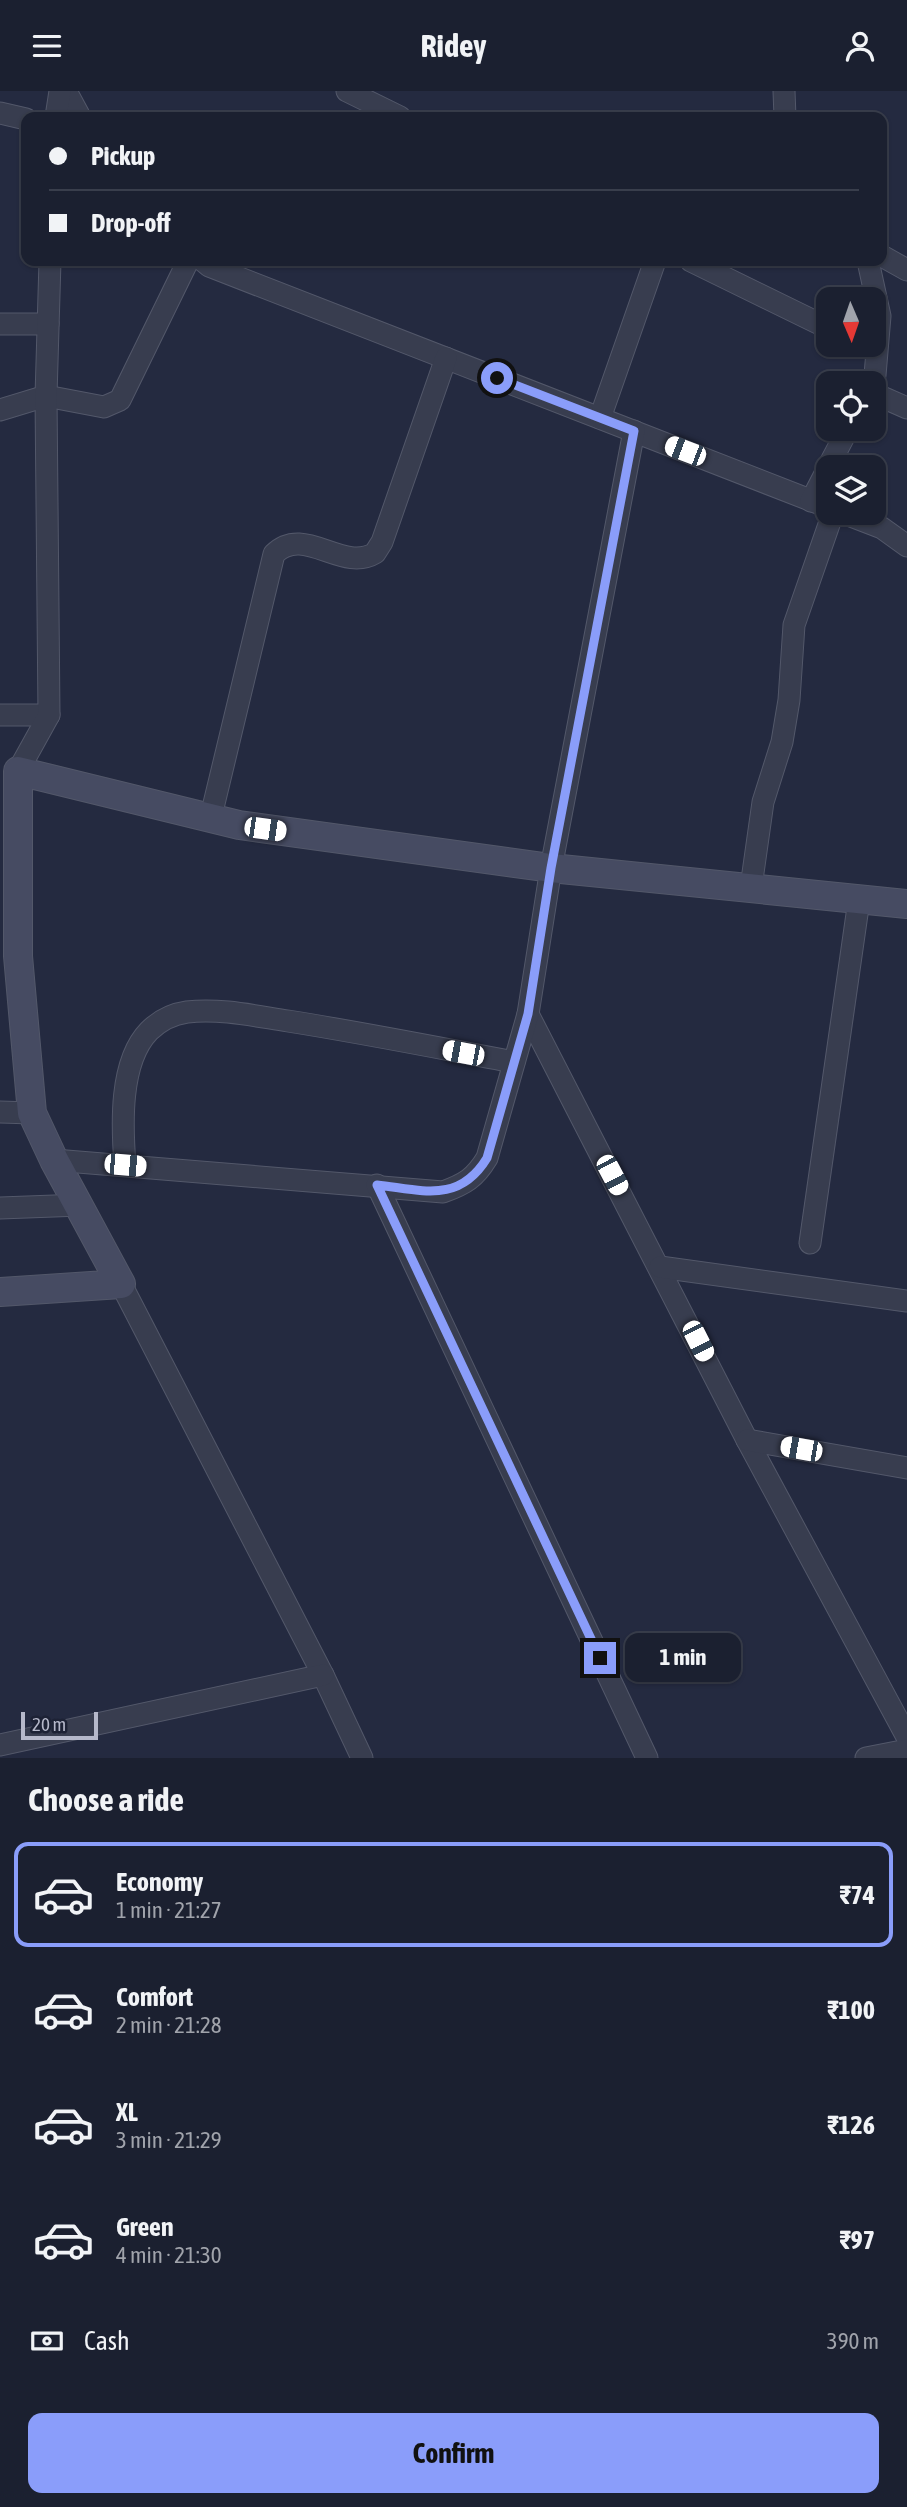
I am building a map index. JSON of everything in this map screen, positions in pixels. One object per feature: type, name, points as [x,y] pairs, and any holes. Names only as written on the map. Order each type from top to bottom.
[{"type":"main road","points":[[0,1292],[121,1284],[81,1205],[54,1160],[32,1113],[18,956],[18,771],[239,825],[551,868],[907,904]]},
{"type":"street","points":[[58,112],[60,91]]},
{"type":"street","points":[[66,91],[77,112]]},
{"type":"street","points":[[347,91],[390,112]]},
{"type":"street","points":[[784,91],[785,112]]},
{"type":"street","points":[[0,113],[21,118]]},
{"type":"street","points":[[887,259],[907,270]]},
{"type":"street","points":[[18,771],[49,715],[46,396],[50,266]]},
{"type":"street","points":[[0,410],[46,396],[104,407],[120,400],[186,266]]},
{"type":"street","points":[[209,266],[816,502]]},
{"type":"street","points":[[600,418],[653,266]]},
{"type":"street","points":[[701,266],[816,322]]},
{"type":"street","points":[[869,266],[874,287]]},
{"type":"street","points":[[0,324],[48,324]]},
{"type":"street","points":[[211,816],[274,554],[286,544],[297,543],[351,559],[375,553],[382,542],[446,358]]},
{"type":"street","points":[[886,399],[907,408]]},
{"type":"street","points":[[54,1160],[443,1192],[463,1185],[476,1175],[487,1158],[528,1014],[551,868],[634,431]]},
{"type":"street","points":[[751,887],[763,802],[782,742],[789,700],[794,625],[829,525]]},
{"type":"street","points":[[874,525],[907,546]]},
{"type":"street","points":[[0,715],[49,715]]},
{"type":"street","points":[[810,1243],[859,900]]},
{"type":"street","points":[[125,1165],[122,1117],[135,1056],[148,1032],[164,1019],[184,1012],[216,1011],[322,1026],[514,1062]]},
{"type":"street","points":[[528,1014],[747,1440],[907,1737]]},
{"type":"street","points":[[0,1112],[32,1113]]},
{"type":"street","points":[[377,1185],[647,1758]]},
{"type":"street","points":[[0,1209],[81,1205]]},
{"type":"street","points":[[660,1267],[907,1301]]},
{"type":"street","points":[[121,1284],[323,1675],[362,1758]]},
{"type":"street","points":[[747,1440],[907,1468]]},
{"type":"street","points":[[0,1745],[323,1675]]},
{"type":"street","points":[[866,1758],[907,1750]]},
{"type":"route","points":[[497,378],[634,431],[551,868],[528,1014],[487,1158],[476,1175],[463,1185],[443,1192],[377,1185],[600,1658]]}]
